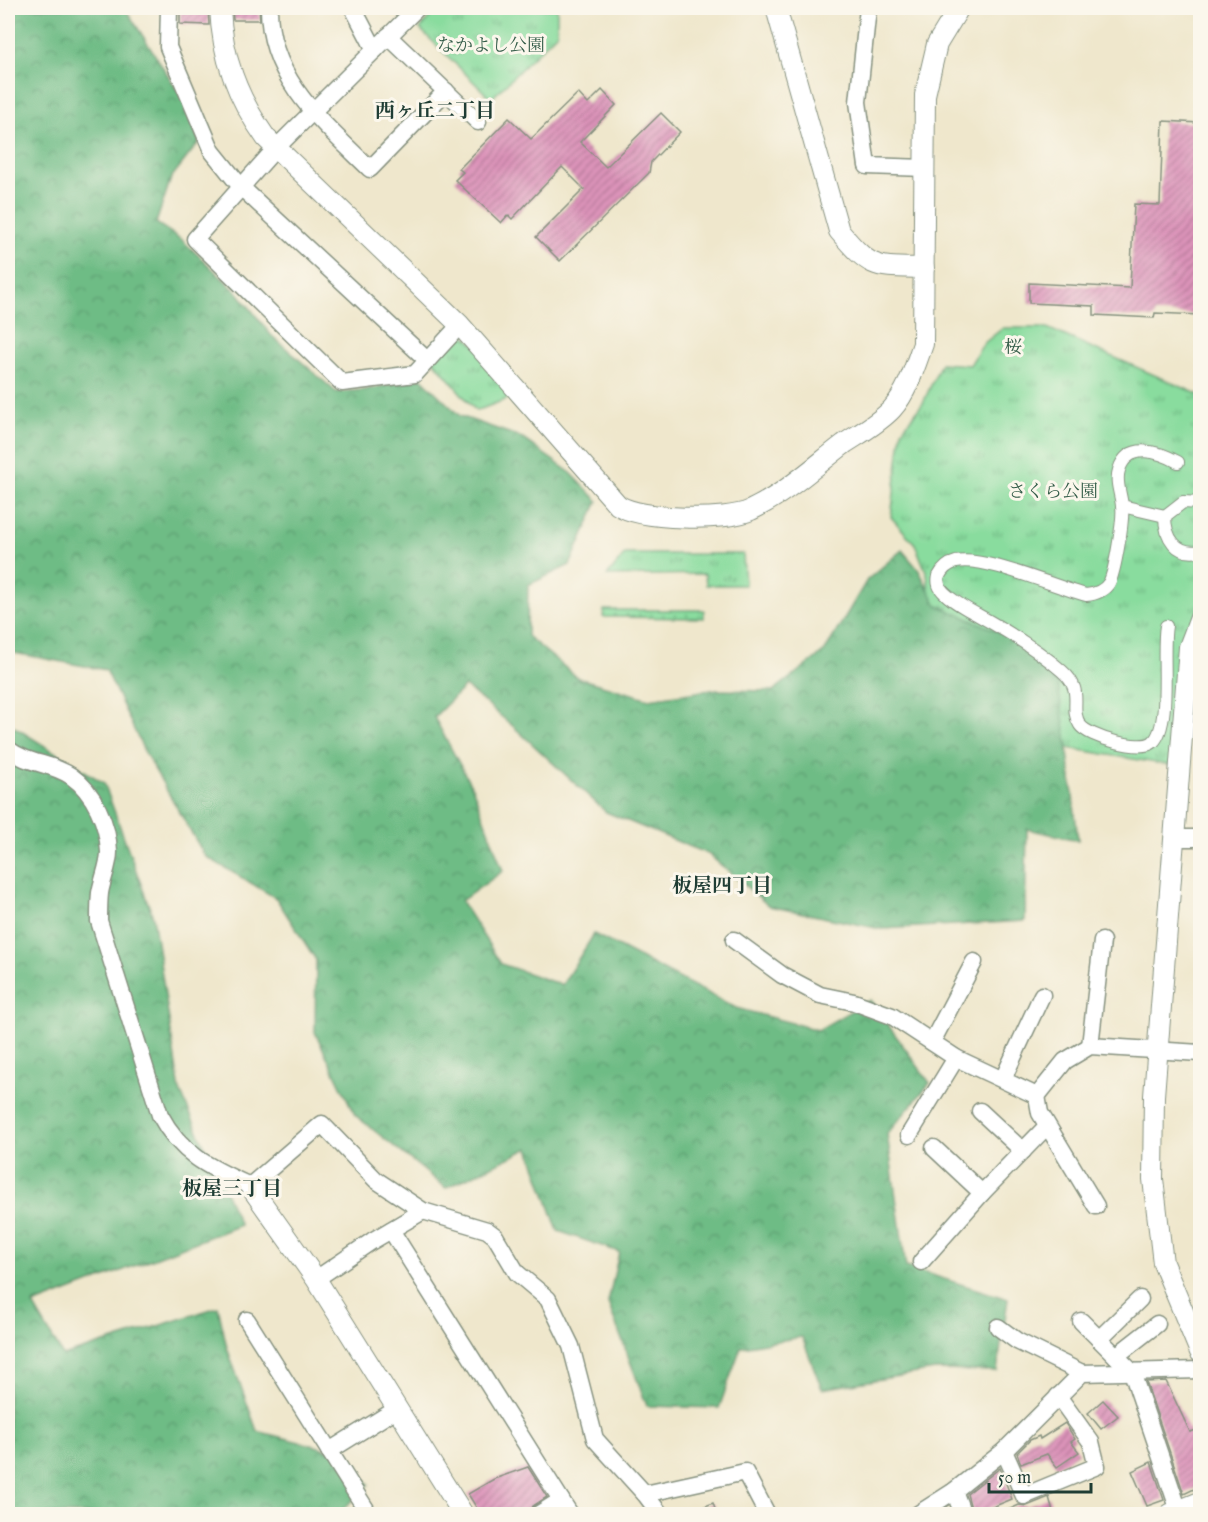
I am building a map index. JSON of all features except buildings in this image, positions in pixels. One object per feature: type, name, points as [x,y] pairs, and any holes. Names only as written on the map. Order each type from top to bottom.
[{"type":"street","points":[[169,8],[168,47],[212,151],[241,187],[427,360]]},
{"type":"street","points":[[220,8],[221,34],[229,71],[247,111],[276,148],[460,325],[618,505],[633,512],[704,519],[750,511],[892,409],[910,380],[923,344],[925,95],[937,45],[959,8]]},
{"type":"street","points":[[269,8],[269,25],[292,87],[312,112],[370,169],[446,91]]},
{"type":"street","points":[[353,8],[375,50]]},
{"type":"street","points":[[417,8],[276,148],[195,239],[342,383],[415,374],[460,325]]},
{"type":"street","points":[[776,8],[839,231],[857,252],[878,267],[924,268]]},
{"type":"street","points":[[868,8],[858,102],[867,166],[925,168]]},
{"type":"street","points":[[388,36],[478,122]]},
{"type":"street","points":[[1167,626],[1163,651],[1167,669],[1165,697],[1157,734],[1153,741],[1146,745],[1128,745],[1084,729],[1077,719],[1075,688],[1064,673],[1033,648],[971,612],[940,587],[939,576],[942,570],[954,562],[963,561],[1021,574],[1086,595],[1097,593],[1109,583],[1113,571],[1122,506],[1118,481],[1119,468],[1132,454],[1153,451],[1178,462]]},
{"type":"street","points":[[1166,516],[1184,502],[1200,502]]},
{"type":"street","points":[[1122,506],[1166,516]]},
{"type":"street","points":[[1166,516],[1166,530],[1174,545],[1183,550],[1200,551]]},
{"type":"street","points":[[1200,618],[1189,647],[1194,659],[1173,838],[1154,1096],[1153,1179],[1163,1263],[1200,1352]]},
{"type":"street","points":[[8,749],[21,759],[55,768],[72,776],[95,802],[103,821],[109,853],[100,894],[99,921],[160,1115],[169,1132],[200,1163],[250,1186],[316,1279],[395,1410],[463,1515]]},
{"type":"street","points":[[1173,838],[1200,838]]},
{"type":"street","points":[[734,940],[782,975],[801,985],[820,994],[854,1002],[892,1016],[956,1058],[1037,1096]]},
{"type":"street","points":[[1090,1046],[1102,941]]},
{"type":"street","points":[[932,1042],[974,962]]},
{"type":"street","points":[[1003,1079],[1042,995]]},
{"type":"street","points":[[1096,1206],[1040,1113],[1037,1096],[1065,1061],[1090,1046],[1200,1053]]},
{"type":"street","points":[[909,1135],[956,1058]]},
{"type":"street","points":[[980,1111],[1023,1151]]},
{"type":"street","points":[[250,1186],[322,1124],[376,1180],[423,1211],[487,1230],[495,1236],[517,1273],[548,1299],[571,1346],[595,1439],[645,1494],[660,1515]]},
{"type":"street","points":[[921,1262],[982,1193],[1047,1126]]},
{"type":"street","points":[[934,1148],[982,1193]]},
{"type":"street","points":[[316,1279],[423,1211]]},
{"type":"street","points":[[391,1230],[566,1508],[540,1515]]},
{"type":"street","points":[[1099,1339],[1140,1299]]},
{"type":"street","points":[[247,1320],[369,1515]]},
{"type":"street","points":[[1081,1321],[1132,1372],[1175,1513],[1200,1502]]},
{"type":"street","points":[[1116,1356],[1157,1324]]},
{"type":"street","points":[[998,1327],[1017,1341],[1082,1373],[1200,1370]]},
{"type":"street","points":[[918,1515],[954,1491],[1004,1451],[1082,1373]]},
{"type":"street","points":[[1004,1451],[1024,1496],[1097,1466],[1091,1442],[1058,1396]]},
{"type":"street","points":[[328,1451],[395,1410]]},
{"type":"street","points":[[645,1494],[745,1472],[767,1515]]},
{"type":"street","points":[[954,1491],[963,1515]]},
{"type":"green space","points":[[8,8],[125,8],[187,105],[199,142],[171,178],[156,223],[182,240],[239,294],[271,335],[336,392],[364,390],[421,378],[460,416],[520,437],[571,473],[598,501],[570,565],[528,585],[527,636],[578,678],[649,699],[711,690],[773,691],[825,651],[867,580],[902,550],[918,569],[937,605],[1002,633],[1028,648],[1056,674],[1061,691],[1078,840],[1027,829],[1025,921],[881,929],[769,906],[708,854],[606,812],[515,728],[465,686],[434,717],[473,789],[503,871],[461,901],[501,964],[562,985],[594,934],[736,1008],[818,1030],[870,1000],[930,1083],[887,1134],[906,1267],[1008,1299],[997,1371],[935,1370],[822,1389],[802,1337],[741,1347],[719,1408],[647,1406],[608,1303],[619,1252],[558,1231],[529,1148],[446,1188],[355,1115],[315,1032],[316,960],[276,898],[205,856],[145,753],[106,670],[8,652]]},
{"type":"green space","name":"なかよし公園","points":[[437,8],[557,8],[557,33],[491,99],[420,29]]},
{"type":"green space","name":"さくら公園","points":[[1003,328],[1047,328],[1200,395],[1200,613],[1174,766],[1068,748],[1056,674],[1002,633],[937,605],[929,590],[927,574],[915,544],[891,517],[902,430],[923,403],[941,363],[970,365],[983,344]]},
{"type":"green space","points":[[461,332],[525,392],[476,411],[433,360]]},
{"type":"green space","points":[[625,554],[743,554],[745,585],[706,585],[705,574],[607,576]]},
{"type":"green space","points":[[604,610],[704,610],[704,618],[603,617]]},
{"type":"green space","points":[[8,723],[104,783],[153,917],[180,1091],[240,1225],[33,1305],[63,1356],[218,1307],[227,1348],[257,1431],[338,1452],[369,1484],[338,1514],[8,1514]]},
{"type":"district","name":"西ヶ丘二丁目","points":[[435,110]]},
{"type":"district","name":"板屋四丁目","points":[[722,885]]},
{"type":"district","name":"板屋三丁目","points":[[232,1188]]},
{"type":"park label","name":"桜","points":[[1013,347]]}]
